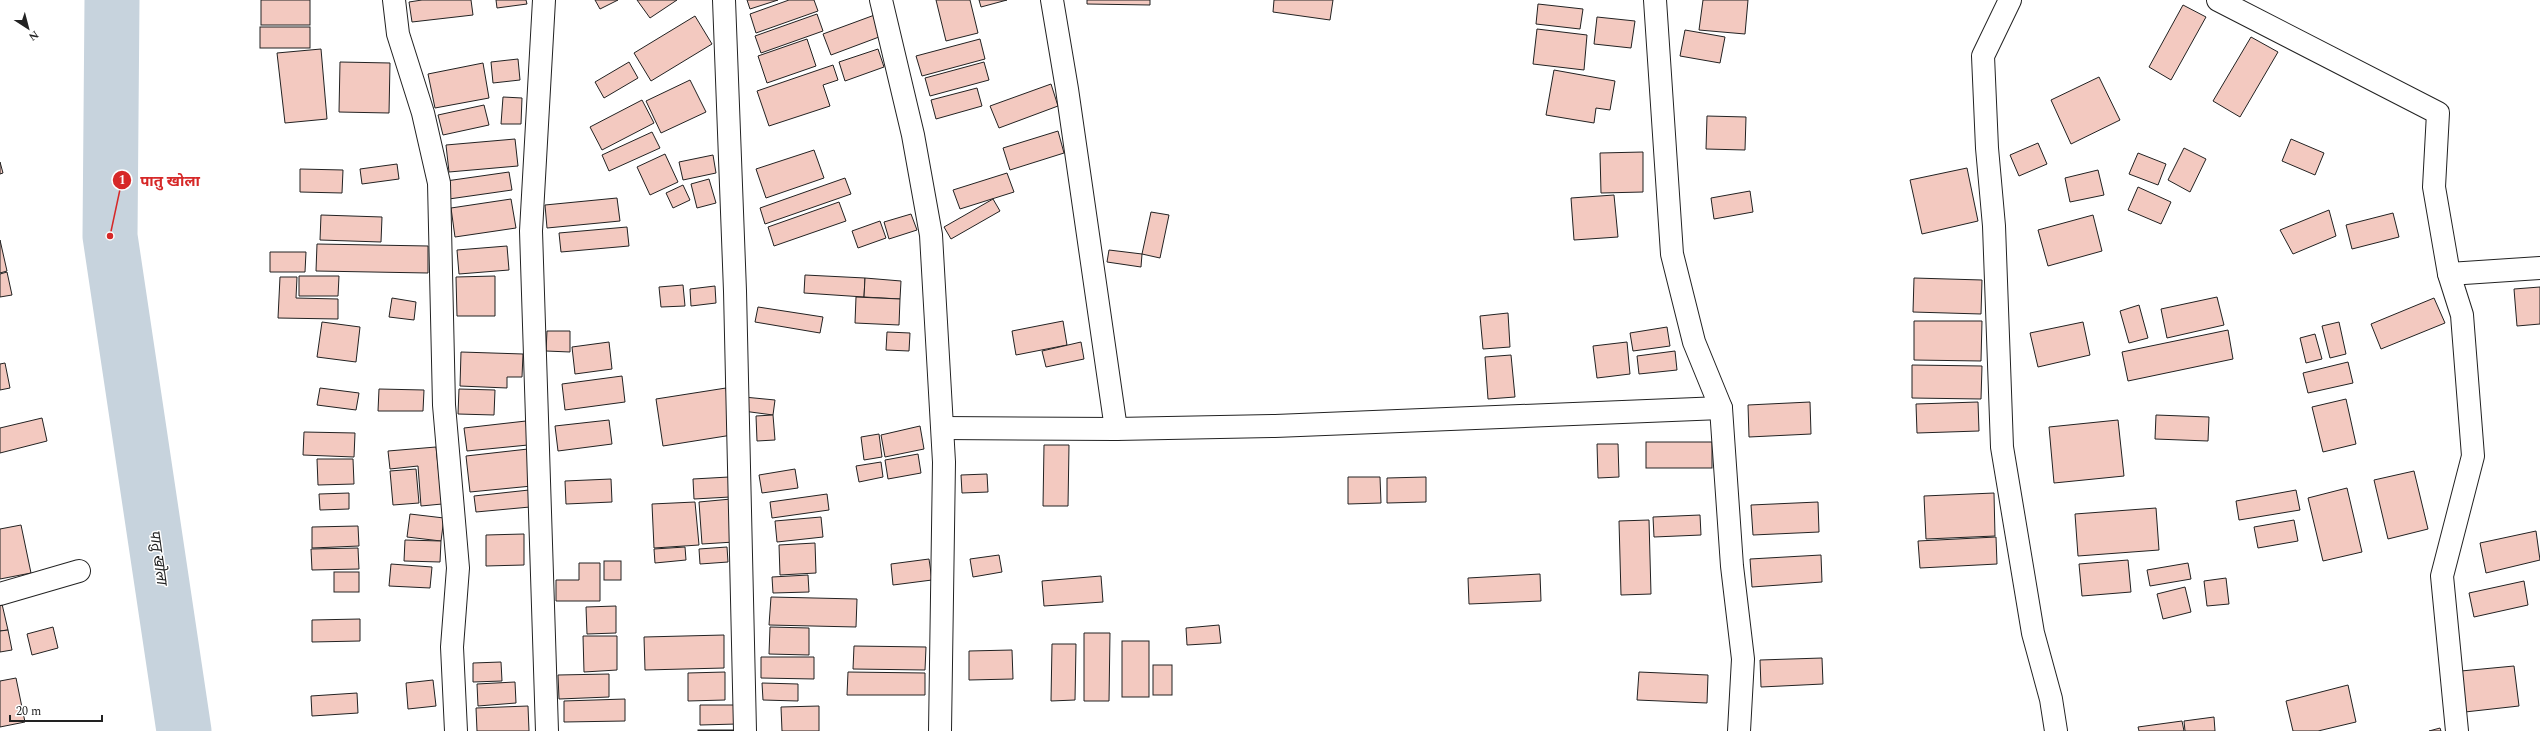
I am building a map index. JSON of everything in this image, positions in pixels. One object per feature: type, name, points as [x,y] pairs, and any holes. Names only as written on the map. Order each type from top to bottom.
[{"type":"street","points":[[394,0],[398,34],[423,113],[439,183],[444,405],[458,568],[452,647],[456,731]]},
{"type":"street","points":[[544,0],[531,232],[547,731]]},
{"type":"street","points":[[724,0],[735,291],[746,731]]},
{"type":"street","points":[[881,0],[913,135],[931,235],[943,428],[940,731]]},
{"type":"street","points":[[1052,0],[1067,89],[1116,429]]},
{"type":"street","points":[[1655,0],[1672,254],[1694,342],[1721,408],[1732,566],[1743,659],[1739,731]]},
{"type":"street","points":[[2010,0],[1984,56],[1987,148],[1994,226],[2002,447],[2033,633],[2051,699],[2056,731]]},
{"type":"street","points":[[2218,0],[2438,113],[2434,187],[2449,274],[2462,315],[2473,456],[2442,576],[2457,731]]},
{"type":"street","points":[[2449,274],[2540,268]]},
{"type":"street","points":[[943,428],[1116,429],[1275,426],[1721,408]]},
{"type":"street","points":[[0,594],[79,571]]},
{"type":"building","points":[[261,0],[310,0],[310,25],[261,25]]},
{"type":"building","points":[[422,0],[471,0],[473,15],[412,22],[409,2]]},
{"type":"building","points":[[496,0],[526,0],[527,4],[497,8]]},
{"type":"building","points":[[595,0],[618,0],[600,9]]},
{"type":"building","points":[[637,0],[677,0],[650,18]]},
{"type":"building","points":[[747,0],[778,0],[750,9]]},
{"type":"building","points":[[789,0],[814,0],[818,11],[756,33],[750,14]]},
{"type":"building","points":[[936,0],[970,0],[978,33],[946,41]]},
{"type":"building","points":[[979,0],[1007,0],[981,7]]},
{"type":"building","points":[[1087,0],[1150,0],[1150,5],[1087,4]]},
{"type":"building","points":[[1274,0],[1333,0],[1330,20],[1273,12]]},
{"type":"building","points":[[1703,0],[1748,0],[1745,34],[1699,30]]},
{"type":"building","points":[[1538,4],[1583,9],[1580,29],[1536,24]]},
{"type":"building","points":[[2183,5],[2206,17],[2171,80],[2149,67]]},
{"type":"building","points":[[880,13],[887,34],[831,55],[823,34]]},
{"type":"building","points":[[817,14],[823,31],[761,53],[755,36]]},
{"type":"building","points":[[695,16],[712,44],[651,81],[634,53]]},
{"type":"building","points":[[1597,17],[1635,21],[1631,48],[1594,44]]},
{"type":"building","points":[[260,27],[310,27],[310,48],[260,48]]},
{"type":"building","points":[[1537,29],[1587,35],[1584,70],[1533,64]]},
{"type":"building","points":[[1685,30],[1725,37],[1720,63],[1680,56]]},
{"type":"building","points":[[2251,37],[2278,52],[2240,117],[2213,101]]},
{"type":"building","points":[[807,39],[816,66],[767,83],[758,56]]},
{"type":"building","points":[[980,39],[985,59],[922,76],[916,56]]},
{"type":"building","points":[[321,49],[327,119],[285,123],[277,53]]},
{"type":"building","points":[[878,49],[884,67],[845,81],[839,62]]},
{"type":"building","points":[[518,59],[520,80],[493,83],[491,62]]},
{"type":"building","points":[[340,62],[390,63],[389,113],[339,112]]},
{"type":"building","points":[[629,62],[638,78],[604,98],[595,82]]},
{"type":"building","points":[[984,62],[989,80],[930,96],[925,78]]},
{"type":"building","points":[[483,63],[489,98],[435,108],[428,74]]},
{"type":"building","points":[[833,65],[838,80],[823,85],[830,106],[769,126],[757,91]]},
{"type":"building","points":[[1554,70],[1615,81],[1610,110],[1596,108],[1594,123],[1546,115]]},
{"type":"building","points":[[2099,77],[2120,120],[2071,144],[2051,100]]},
{"type":"building","points":[[690,80],[706,112],[661,133],[646,101]]},
{"type":"building","points":[[1051,84],[1058,106],[999,128],[990,106]]},
{"type":"building","points":[[977,88],[982,106],[936,119],[931,100]]},
{"type":"building","points":[[503,97],[522,98],[521,124],[501,124]]},
{"type":"building","points":[[642,100],[654,123],[602,150],[590,127]]},
{"type":"building","points":[[484,105],[489,125],[443,135],[438,115]]},
{"type":"building","points":[[1707,116],[1746,117],[1745,150],[1706,149]]},
{"type":"building","points":[[1058,131],[1064,153],[1010,170],[1003,148]]},
{"type":"building","points":[[652,132],[660,148],[609,171],[602,155]]},
{"type":"building","points":[[515,139],[518,166],[449,172],[446,145]]},
{"type":"building","points":[[2291,139],[2324,153],[2315,175],[2282,161]]},
{"type":"building","points":[[2038,143],[2047,164],[2019,176],[2010,155]]},
{"type":"building","points":[[2184,148],[2206,159],[2190,192],[2168,180]]},
{"type":"building","points":[[814,150],[824,178],[766,198],[756,169]]},
{"type":"building","points":[[1643,152],[1643,192],[1601,193],[1600,153]]},
{"type":"building","points":[[2138,153],[2166,164],[2158,185],[2129,174]]},
{"type":"building","points":[[665,154],[678,182],[650,195],[637,167]]},
{"type":"building","points":[[713,155],[716,173],[683,180],[679,162]]},
{"type":"building","points":[[0,162],[3,173],[0,174]]},
{"type":"building","points":[[397,164],[399,179],[362,184],[360,169]]},
{"type":"building","points":[[1967,168],[1978,221],[1922,234],[1910,180]]},
{"type":"building","points":[[300,169],[343,170],[342,193],[300,192]]},
{"type":"building","points":[[2098,170],[2104,195],[2070,202],[2065,178]]},
{"type":"building","points":[[509,172],[512,190],[449,199],[446,181]]},
{"type":"building","points":[[1007,173],[1014,192],[960,209],[953,190]]},
{"type":"building","points":[[845,178],[851,194],[765,224],[760,208]]},
{"type":"building","points":[[709,179],[716,203],[697,208],[691,184]]},
{"type":"building","points":[[683,185],[690,200],[673,208],[666,193]]},
{"type":"building","points":[[2138,187],[2171,202],[2161,224],[2128,210]]},
{"type":"building","points":[[1750,191],[1753,212],[1714,219],[1711,198]]},
{"type":"building","points":[[1614,195],[1618,237],[1574,240],[1571,198]]},
{"type":"building","points":[[617,198],[620,221],[547,228],[545,205]]},
{"type":"building","points":[[511,199],[516,228],[455,237],[451,208]]},
{"type":"building","points":[[993,199],[1000,211],[951,239],[944,227]]},
{"type":"building","points":[[839,202],[846,221],[774,246],[768,227]]},
{"type":"building","points":[[2329,210],[2336,236],[2293,254],[2280,230]]},
{"type":"building","points":[[1151,212],[1169,215],[1160,258],[1142,254]]},
{"type":"building","points":[[2393,213],[2399,237],[2352,249],[2346,225]]},
{"type":"building","points":[[911,214],[917,230],[889,239],[884,222]]},
{"type":"building","points":[[321,215],[382,217],[381,242],[320,240]]},
{"type":"building","points":[[2093,215],[2102,251],[2048,266],[2038,230]]},
{"type":"building","points":[[880,221],[886,238],[858,248],[852,231]]},
{"type":"building","points":[[627,227],[629,246],[561,252],[559,233]]},
{"type":"building","points":[[0,240],[7,271],[0,273]]},
{"type":"building","points":[[317,244],[428,246],[428,273],[316,271]]},
{"type":"building","points":[[507,246],[509,270],[459,274],[457,250]]},
{"type":"building","points":[[1109,250],[1142,254],[1141,267],[1107,262]]},
{"type":"building","points":[[270,252],[306,252],[305,272],[270,272]]},
{"type":"building","points":[[7,272],[12,295],[0,297],[0,274]]},
{"type":"building","points":[[805,275],[865,278],[864,297],[804,293]]},
{"type":"building","points":[[299,276],[339,276],[338,296],[299,296]]},
{"type":"building","points":[[495,276],[495,316],[457,316],[456,277]]},
{"type":"building","points":[[280,277],[297,277],[296,298],[338,299],[338,319],[278,318]]},
{"type":"building","points":[[865,278],[901,281],[900,299],[864,297]]},
{"type":"building","points":[[1914,278],[1982,280],[1981,314],[1913,312]]},
{"type":"building","points":[[683,285],[685,306],[661,307],[659,287]]},
{"type":"building","points":[[715,286],[716,303],[691,306],[690,289]]},
{"type":"building","points":[[2540,287],[2540,324],[2517,326],[2514,289]]},
{"type":"building","points":[[856,297],[900,299],[899,325],[855,323]]},
{"type":"building","points":[[2217,297],[2224,325],[2167,338],[2161,309]]},
{"type":"building","points":[[392,298],[416,302],[414,320],[389,317]]},
{"type":"building","points":[[2434,298],[2445,323],[2381,349],[2371,324]]},
{"type":"building","points":[[2139,305],[2148,338],[2129,343],[2120,311]]},
{"type":"building","points":[[758,307],[823,317],[820,333],[755,322]]},
{"type":"building","points":[[1508,313],[1510,347],[1483,349],[1480,316]]},
{"type":"building","points":[[1063,321],[1067,345],[1016,355],[1012,331]]},
{"type":"building","points":[[1914,321],[1982,321],[1981,361],[1914,360]]},
{"type":"building","points":[[322,322],[360,327],[356,362],[317,357]]},
{"type":"building","points":[[2083,322],[2090,355],[2038,367],[2030,333]]},
{"type":"building","points":[[2339,322],[2346,354],[2330,358],[2322,326]]},
{"type":"building","points":[[1667,327],[1670,346],[1633,351],[1630,333]]},
{"type":"building","points":[[2228,330],[2233,359],[2128,381],[2122,352]]},
{"type":"building","points":[[547,331],[570,331],[570,352],[546,351]]},
{"type":"building","points":[[887,332],[910,333],[909,351],[886,350]]},
{"type":"building","points":[[2315,334],[2322,359],[2306,363],[2300,338]]},
{"type":"building","points":[[609,342],[612,369],[575,374],[572,347]]},
{"type":"building","points":[[1081,342],[1084,359],[1046,367],[1042,351]]},
{"type":"building","points":[[1627,342],[1630,374],[1597,378],[1593,346]]},
{"type":"building","points":[[1675,351],[1677,370],[1639,374],[1637,356]]},
{"type":"building","points":[[461,352],[523,354],[522,377],[507,377],[507,388],[460,386]]},
{"type":"building","points":[[1511,355],[1515,397],[1488,399],[1485,357]]},
{"type":"building","points":[[2348,362],[2353,383],[2308,393],[2303,373]]},
{"type":"building","points":[[5,363],[10,388],[0,390],[0,364]]},
{"type":"building","points":[[1912,365],[1982,366],[1981,399],[1912,398]]},
{"type":"building","points":[[622,376],[625,402],[565,410],[562,384]]},
{"type":"building","points":[[320,388],[359,393],[356,410],[317,405]]},
{"type":"building","points":[[726,388],[732,435],[663,446],[656,399]]},
{"type":"building","points":[[379,389],[424,390],[423,411],[378,411]]},
{"type":"building","points":[[459,389],[495,390],[494,415],[458,414]]},
{"type":"building","points":[[744,397],[775,400],[773,415],[743,411]]},
{"type":"building","points":[[2346,399],[2356,444],[2323,452],[2312,407]]},
{"type":"building","points":[[1810,402],[1811,434],[1749,437],[1748,405]]},
{"type":"building","points":[[1978,402],[1979,431],[1917,433],[1916,404]]},
{"type":"building","points":[[773,415],[775,440],[757,441],[756,416]]},
{"type":"building","points":[[2156,415],[2209,417],[2208,441],[2155,439]]},
{"type":"building","points":[[42,418],[47,441],[0,453],[0,428]]},
{"type":"building","points":[[609,420],[612,444],[558,451],[555,426]]},
{"type":"building","points":[[2118,420],[2124,476],[2054,483],[2049,427]]},
{"type":"building","points":[[526,421],[528,445],[467,451],[464,428]]},
{"type":"building","points":[[920,426],[924,449],[885,457],[881,435]]},
{"type":"building","points":[[304,432],[355,433],[354,457],[303,455]]},
{"type":"building","points":[[879,434],[882,457],[864,460],[861,437]]},
{"type":"building","points":[[1646,442],[1712,442],[1712,468],[1646,468]]},
{"type":"building","points":[[1597,444],[1618,444],[1619,477],[1598,478]]},
{"type":"building","points":[[1044,445],[1069,445],[1068,506],[1043,506]]},
{"type":"building","points":[[436,447],[442,504],[421,506],[418,466],[390,469],[388,451]]},
{"type":"building","points":[[528,449],[532,486],[470,492],[466,456]]},
{"type":"building","points":[[918,454],[921,473],[888,479],[885,460]]},
{"type":"building","points":[[317,459],[353,459],[354,484],[318,485]]},
{"type":"building","points":[[881,462],[883,477],[859,482],[856,466]]},
{"type":"building","points":[[416,469],[419,503],[393,505],[390,471]]},
{"type":"building","points":[[795,469],[798,488],[762,493],[759,475]]},
{"type":"building","points":[[2414,471],[2428,529],[2388,539],[2374,480]]},
{"type":"building","points":[[987,474],[988,492],[962,493],[961,475]]},
{"type":"building","points":[[729,477],[730,497],[694,499],[693,479]]},
{"type":"building","points":[[1348,477],[1380,477],[1381,503],[1348,504]]},
{"type":"building","points":[[1426,477],[1426,502],[1387,503],[1387,478]]},
{"type":"building","points":[[611,479],[612,502],[566,504],[565,481]]},
{"type":"building","points":[[2347,488],[2362,552],[2323,561],[2308,498]]},
{"type":"building","points":[[529,490],[530,507],[476,512],[474,496]]},
{"type":"building","points":[[2296,490],[2300,510],[2239,520],[2236,501]]},
{"type":"building","points":[[349,493],[349,509],[320,510],[319,494]]},
{"type":"building","points":[[1994,493],[1995,536],[1926,539],[1924,496]]},
{"type":"building","points":[[827,494],[829,510],[772,518],[770,502]]},
{"type":"building","points":[[731,499],[734,542],[702,544],[699,502]]},
{"type":"building","points":[[695,502],[699,545],[654,548],[652,504]]},
{"type":"building","points":[[1818,502],[1819,532],[1753,535],[1751,505]]},
{"type":"building","points":[[2156,508],[2159,550],[2078,556],[2075,514]]},
{"type":"building","points":[[410,514],[444,518],[441,541],[407,537]]},
{"type":"building","points":[[1700,515],[1701,535],[1654,537],[1653,517]]},
{"type":"building","points":[[821,517],[823,537],[777,542],[775,521]]},
{"type":"building","points":[[1649,520],[1651,594],[1621,595],[1619,521]]},
{"type":"building","points":[[2294,520],[2298,541],[2258,548],[2254,527]]},
{"type":"building","points":[[21,525],[31,573],[0,579],[0,529]]},
{"type":"building","points":[[358,526],[359,546],[312,548],[312,527]]},
{"type":"building","points":[[2536,531],[2540,560],[2486,573],[2480,543]]},
{"type":"building","points":[[524,534],[524,565],[486,566],[486,535]]},
{"type":"building","points":[[1996,537],[1997,564],[1920,568],[1918,541]]},
{"type":"building","points":[[405,540],[441,541],[440,562],[404,561]]},
{"type":"building","points":[[815,543],[816,573],[780,575],[779,545]]},
{"type":"building","points":[[685,547],[686,560],[655,563],[654,549]]},
{"type":"building","points":[[727,547],[728,562],[700,564],[699,549]]},
{"type":"building","points":[[358,548],[359,569],[312,570],[311,549]]},
{"type":"building","points":[[999,555],[1002,572],[973,577],[970,559]]},
{"type":"building","points":[[1821,555],[1822,582],[1752,587],[1750,559]]},
{"type":"building","points":[[929,559],[932,580],[893,585],[891,564]]},
{"type":"building","points":[[2128,560],[2131,592],[2082,596],[2079,564]]},
{"type":"building","points":[[604,561],[621,561],[621,580],[604,580]]},
{"type":"building","points":[[579,563],[600,563],[600,601],[556,601],[556,580],[579,580]]},
{"type":"building","points":[[2188,563],[2191,579],[2150,586],[2147,570]]},
{"type":"building","points":[[391,564],[432,567],[430,588],[389,586]]},
{"type":"building","points":[[334,572],[359,572],[359,592],[334,592]]},
{"type":"building","points":[[1540,574],[1541,601],[1469,604],[1468,578]]},
{"type":"building","points":[[808,575],[809,592],[773,593],[772,577]]},
{"type":"building","points":[[1101,576],[1103,602],[1044,606],[1042,581]]},
{"type":"building","points":[[2226,578],[2229,604],[2207,606],[2204,581]]},
{"type":"building","points":[[2524,581],[2528,605],[2474,617],[2469,593]]},
{"type":"building","points":[[2185,587],[2191,612],[2163,619],[2157,594]]},
{"type":"building","points":[[771,597],[857,599],[856,627],[769,625]]},
{"type":"building","points":[[0,604],[2,604],[8,630],[0,631]]},
{"type":"building","points":[[616,606],[616,633],[587,634],[586,607]]},
{"type":"building","points":[[360,619],[360,641],[312,642],[312,620]]},
{"type":"building","points":[[1219,625],[1221,643],[1187,645],[1186,628]]},
{"type":"building","points":[[53,627],[58,648],[32,655],[27,634]]},
{"type":"building","points":[[770,627],[809,628],[809,655],[769,654]]},
{"type":"building","points":[[8,630],[12,650],[0,652],[0,631]]},
{"type":"building","points":[[1084,633],[1110,633],[1109,701],[1084,701]]},
{"type":"building","points":[[724,635],[724,668],[645,670],[644,637]]},
{"type":"building","points":[[583,636],[617,636],[617,670],[584,672]]},
{"type":"building","points":[[1122,641],[1149,641],[1149,697],[1122,697]]},
{"type":"building","points":[[1052,644],[1076,644],[1075,700],[1051,701]]},
{"type":"building","points":[[854,646],[926,647],[925,670],[853,669]]},
{"type":"building","points":[[1012,650],[1013,679],[969,680],[969,651]]},
{"type":"building","points":[[761,657],[814,657],[814,679],[761,678]]},
{"type":"building","points":[[1822,658],[1823,684],[1761,687],[1760,660]]},
{"type":"building","points":[[501,662],[502,681],[473,682],[473,663]]},
{"type":"building","points":[[1153,665],[1172,665],[1172,695],[1153,695]]},
{"type":"building","points":[[2514,666],[2519,706],[2465,712],[2461,671]]},
{"type":"building","points":[[725,672],[725,700],[688,701],[688,673]]},
{"type":"building","points":[[848,672],[925,673],[925,695],[847,695]]},
{"type":"building","points":[[1639,672],[1708,675],[1707,703],[1637,700]]},
{"type":"building","points":[[609,674],[609,697],[559,699],[558,675]]},
{"type":"building","points":[[16,678],[25,722],[0,727],[0,681]]},
{"type":"building","points":[[433,680],[436,706],[408,709],[406,683]]},
{"type":"building","points":[[515,682],[516,703],[478,706],[477,684]]},
{"type":"building","points":[[762,683],[798,684],[798,701],[763,700]]},
{"type":"building","points":[[2348,685],[2356,722],[2318,731],[2293,731],[2286,701]]},
{"type":"building","points":[[357,693],[358,713],[312,716],[311,696]]},
{"type":"building","points":[[625,699],[625,721],[564,722],[564,701]]},
{"type":"building","points":[[700,705],[737,705],[737,724],[700,725]]},
{"type":"building","points":[[528,706],[529,731],[477,731],[476,708]]},
{"type":"building","points":[[819,706],[819,731],[782,731],[781,707]]},
{"type":"building","points":[[2214,717],[2215,731],[2185,731],[2184,721]]},
{"type":"building","points":[[2182,721],[2184,731],[2139,731],[2138,727]]},
{"type":"building","points":[[2440,728],[2441,731],[2429,731]]},
{"type":"building","points":[[734,730],[734,731],[698,731]]},
{"type":"waterway","name":"पातु खोला","points":[[112,0],[110,236],[184,731]]},
{"type":"place","name":"पातु खोला","points":[[110,236]]}]
